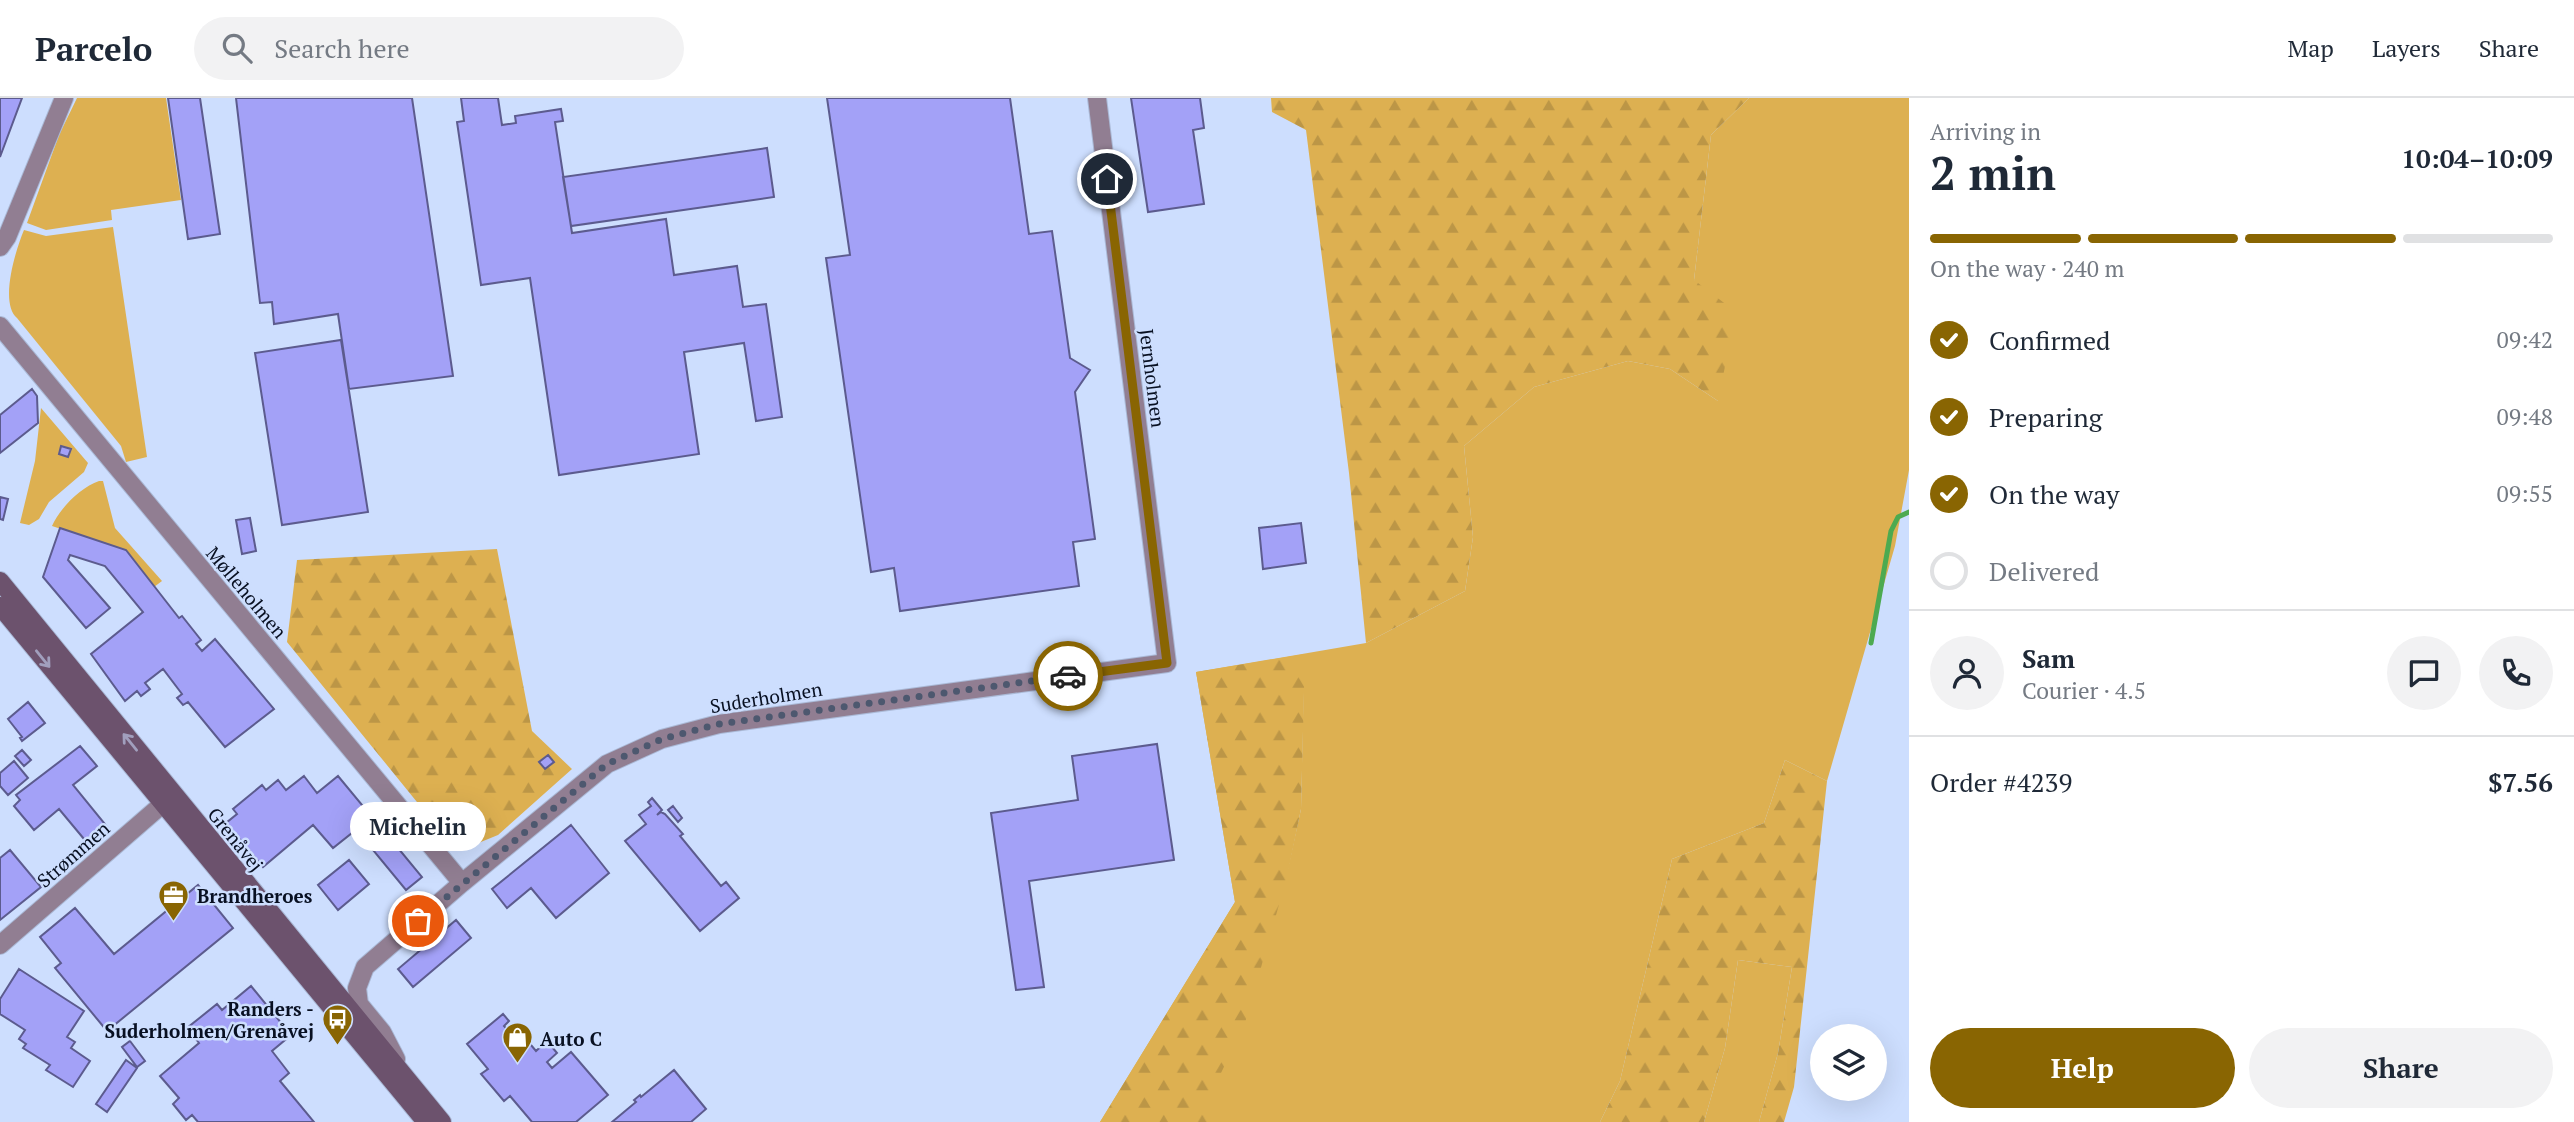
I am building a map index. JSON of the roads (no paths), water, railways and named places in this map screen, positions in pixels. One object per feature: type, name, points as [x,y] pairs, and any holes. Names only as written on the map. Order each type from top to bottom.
[{"type":"street","points":[[0,247],[7,237],[64,98]]},
{"type":"street","name":"Jernholmen","points":[[1097,98],[1167,663]]},
{"type":"street","name":"Mølleholmen","points":[[0,326],[462,883]]},
{"type":"street","name":"Grenåvej","points":[[0,581],[168,800],[426,1122]]},
{"type":"street","name":"Grenåvej","points":[[0,606],[442,1122]]},
{"type":"street","name":"Suderholmen","points":[[405,1077],[382,1032],[359,1004],[357,988],[365,967],[607,764],[662,739],[719,724],[1167,663]]},
{"type":"street","name":"Strømmen","points":[[0,945],[168,800]]},
{"type":"waterway","points":[[1871,643],[1891,531],[1898,517],[1909,512]]},
{"type":"place","name":"Michelin","points":[[418,921]]},
{"type":"place","name":"Brandheroes","points":[[174,922]]},
{"type":"place","name":"Randers - Suderholmen/Grenåvej","points":[[337,1046]]},
{"type":"place","name":"Auto C","points":[[517,1065]]}]
